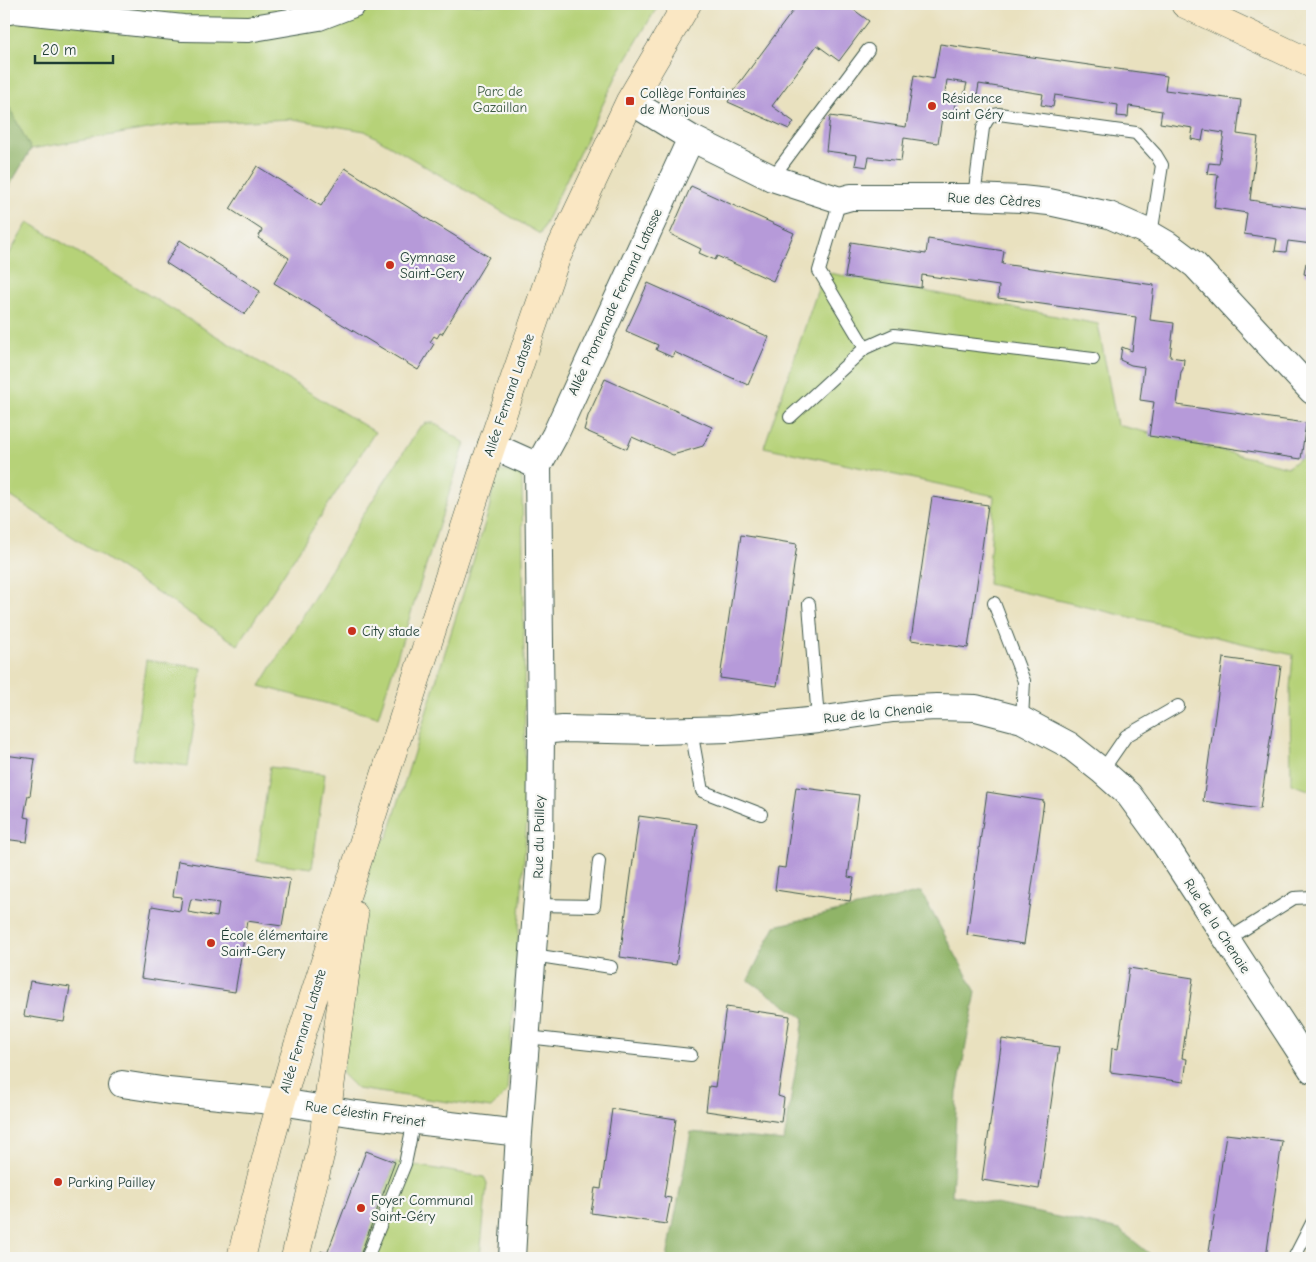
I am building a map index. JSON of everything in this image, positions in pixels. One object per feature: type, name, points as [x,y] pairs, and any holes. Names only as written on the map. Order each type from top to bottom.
[{"type":"street","points":[[4,12],[15,10],[183,28],[248,29],[297,13],[319,17],[353,4]]},
{"type":"street","name":"Allée Fernand Lataste","points":[[241,1258],[281,1102],[296,1052],[491,445],[556,258],[630,101],[687,4]]},
{"type":"street","points":[[1185,4],[1312,64]]},
{"type":"street","name":"Rue des Cèdres","points":[[630,101],[691,138],[772,178],[840,200],[851,197],[1021,199],[1049,202],[1109,215],[1143,230],[1167,244],[1194,265],[1312,391]]},
{"type":"street","name":"Allée Promenade Fernand Latasse","points":[[538,466],[691,138]]},
{"type":"street","points":[[491,445],[538,466]]},
{"type":"street","name":"Rue du Pailley","points":[[512,1258],[519,1133],[540,860],[541,731],[538,466]]},
{"type":"street","name":"Rue de la Chenaie","points":[[541,731],[564,729],[730,729],[818,720],[893,709],[936,706],[976,708],[1022,720],[1069,745],[1129,795],[1162,840],[1312,1070]]},
{"type":"street","name":"Allée Fernand Lataste","points":[[295,1258],[322,1147],[350,932],[375,806]]},
{"type":"street","name":"Rue Célestin Freinet","points":[[122,1084],[281,1102],[356,1114],[519,1133]]},
{"type":"lane","points":[[772,178],[868,50]]},
{"type":"lane","points":[[974,197],[982,128],[987,119],[993,115],[999,114],[1136,133],[1156,155],[1162,165],[1151,235]]},
{"type":"lane","points":[[840,200],[819,272],[865,348]]},
{"type":"lane","points":[[790,416],[865,348],[894,335],[1093,359]]},
{"type":"lane","points":[[994,603],[1024,681],[1022,720]]},
{"type":"lane","points":[[809,604],[818,720]]},
{"type":"lane","points":[[1102,771],[1126,736],[1178,706]]},
{"type":"lane","points":[[691,730],[702,791],[761,814]]},
{"type":"lane","points":[[537,905],[594,906],[599,860]]},
{"type":"lane","points":[[1227,940],[1294,898],[1312,897]]},
{"type":"lane","points":[[532,955],[611,967]]},
{"type":"lane","points":[[527,1037],[691,1055]]},
{"type":"lane","points":[[367,1258],[405,1164],[414,1120]]},
{"type":"lane","points":[[1294,1258],[1312,1223]]},
{"type":"green space","name":"Parc de Gazaillan","points":[[4,4],[659,4],[618,73],[540,234],[365,131],[293,119],[177,124],[31,149],[4,195]]},
{"type":"green space","points":[[4,97],[31,149],[4,195]]},
{"type":"green space","points":[[28,222],[375,432],[238,645],[4,492],[4,263]]},
{"type":"green space","points":[[819,271],[1098,324],[1117,425],[1288,467],[1312,449],[1312,791],[1291,784],[1290,688],[1293,655],[988,584],[994,496],[764,447],[822,277]]},
{"type":"green space","points":[[426,423],[434,423],[465,443],[378,717],[260,686],[362,517],[419,428]]},
{"type":"green space","points":[[496,470],[522,474],[527,818],[507,1092],[491,1108],[357,1089],[342,1074],[368,872],[377,846],[388,836],[489,510]]},
{"type":"green space","points":[[146,660],[202,668],[188,766],[133,759]]},
{"type":"green space","points":[[270,767],[325,774],[312,868],[257,861]]},
{"type":"green space","points":[[921,892],[976,992],[957,1093],[952,1195],[1120,1230],[1155,1258],[667,1258],[691,1132],[784,1141],[804,1018],[748,980],[775,926]]},
{"type":"green space","points":[[396,1162],[484,1177],[487,1183],[480,1258],[358,1258]]},
{"type":"building","points":[[798,4],[846,4],[869,21],[839,61],[817,45],[772,106],[794,122],[789,129],[728,102],[734,90]]},
{"type":"building","points":[[940,44],[1167,76],[1165,90],[1241,100],[1237,134],[1258,137],[1250,200],[1312,209],[1312,244],[1288,241],[1286,252],[1275,251],[1277,239],[1244,234],[1247,213],[1214,208],[1218,175],[1207,174],[1209,163],[1219,164],[1224,133],[1204,130],[1202,141],[1191,139],[1193,128],[1160,123],[1162,111],[1129,106],[1128,117],[1117,116],[1118,105],[1055,95],[1053,107],[1041,105],[1043,94],[979,84],[977,96],[964,95],[967,83],[947,80],[944,100],[955,102],[954,113],[943,111],[938,143],[904,138],[901,161],[869,157],[867,167],[855,165],[857,155],[826,151],[830,116],[906,127],[914,75],[934,79]]},
{"type":"building","points":[[257,166],[321,206],[345,168],[489,257],[442,334],[440,333],[437,338],[434,336],[430,342],[434,344],[418,370],[274,283],[289,258],[258,238],[262,230],[230,209]]},
{"type":"building","points":[[691,186],[794,233],[773,281],[717,256],[715,260],[699,253],[701,249],[670,234]]},
{"type":"building","points":[[928,239],[1004,251],[1002,264],[1154,285],[1150,320],[1174,323],[1170,357],[1184,359],[1177,405],[1306,423],[1301,459],[1149,436],[1154,402],[1140,400],[1144,367],[1131,365],[1120,360],[1122,347],[1132,351],[1136,317],[998,298],[999,286],[922,275],[921,288],[845,277],[851,242],[926,254]]},
{"type":"building","points":[[180,240],[260,291],[245,314],[166,263]]},
{"type":"building","points":[[1306,263],[1312,264],[1312,276],[1304,274]]},
{"type":"building","points":[[648,283],[769,337],[748,385],[674,352],[672,357],[656,350],[658,345],[626,331]]},
{"type":"building","points":[[605,379],[712,427],[703,446],[673,455],[632,437],[627,449],[584,430],[588,416]]},
{"type":"building","points":[[932,497],[988,505],[968,648],[911,640]]},
{"type":"building","points":[[741,535],[797,544],[777,686],[720,678]]},
{"type":"building","points":[[1223,658],[1281,666],[1260,809],[1203,801]]},
{"type":"building","points":[[4,755],[35,759],[30,796],[28,795],[24,817],[30,818],[27,842],[4,839]]},
{"type":"building","points":[[796,787],[859,795],[848,877],[854,878],[850,901],[775,890],[778,867],[785,868]]},
{"type":"building","points":[[987,792],[1044,801],[1024,944],[967,935]]},
{"type":"building","points":[[639,816],[697,824],[676,965],[620,957]]},
{"type":"building","points":[[178,861],[290,879],[282,926],[247,921],[235,992],[141,978],[152,906],[180,911],[182,897],[173,896]],"holes":[[[191,899],[219,903],[217,917],[188,912]]]},
{"type":"building","points":[[1129,968],[1193,978],[1182,1058],[1187,1059],[1184,1082],[1110,1072],[1112,1048],[1118,1049]]},
{"type":"building","points":[[30,981],[70,987],[64,1022],[24,1016]]},
{"type":"building","points":[[726,1007],[790,1016],[778,1096],[784,1098],[781,1122],[706,1111],[709,1086],[715,1087]]},
{"type":"building","points":[[1002,1039],[1059,1047],[1039,1189],[982,1180]]},
{"type":"building","points":[[612,1109],[676,1119],[664,1197],[671,1198],[666,1224],[591,1213],[595,1188],[601,1189]]},
{"type":"building","points":[[1226,1134],[1282,1141],[1266,1258],[1208,1258]]},
{"type":"building","name":"Foyer Communal Saint-Géry","points":[[366,1151],[395,1162],[359,1258],[318,1258],[321,1251],[327,1254]]},
{"type":"place","name":"Collège Fontaines de Monjous","points":[[630,101]]},
{"type":"place","name":"Résidence saint Géry","points":[[932,106]]},
{"type":"place","name":"Gymnase Saint-Gery","points":[[390,265]]},
{"type":"place","name":"City stade","points":[[352,631]]},
{"type":"place","name":"École élémentaire Saint-Gery","points":[[211,943]]},
{"type":"place","name":"Parking Pailley","points":[[58,1182]]},
{"type":"place","name":"Foyer Communal Saint-Géry","points":[[361,1208]]}]
